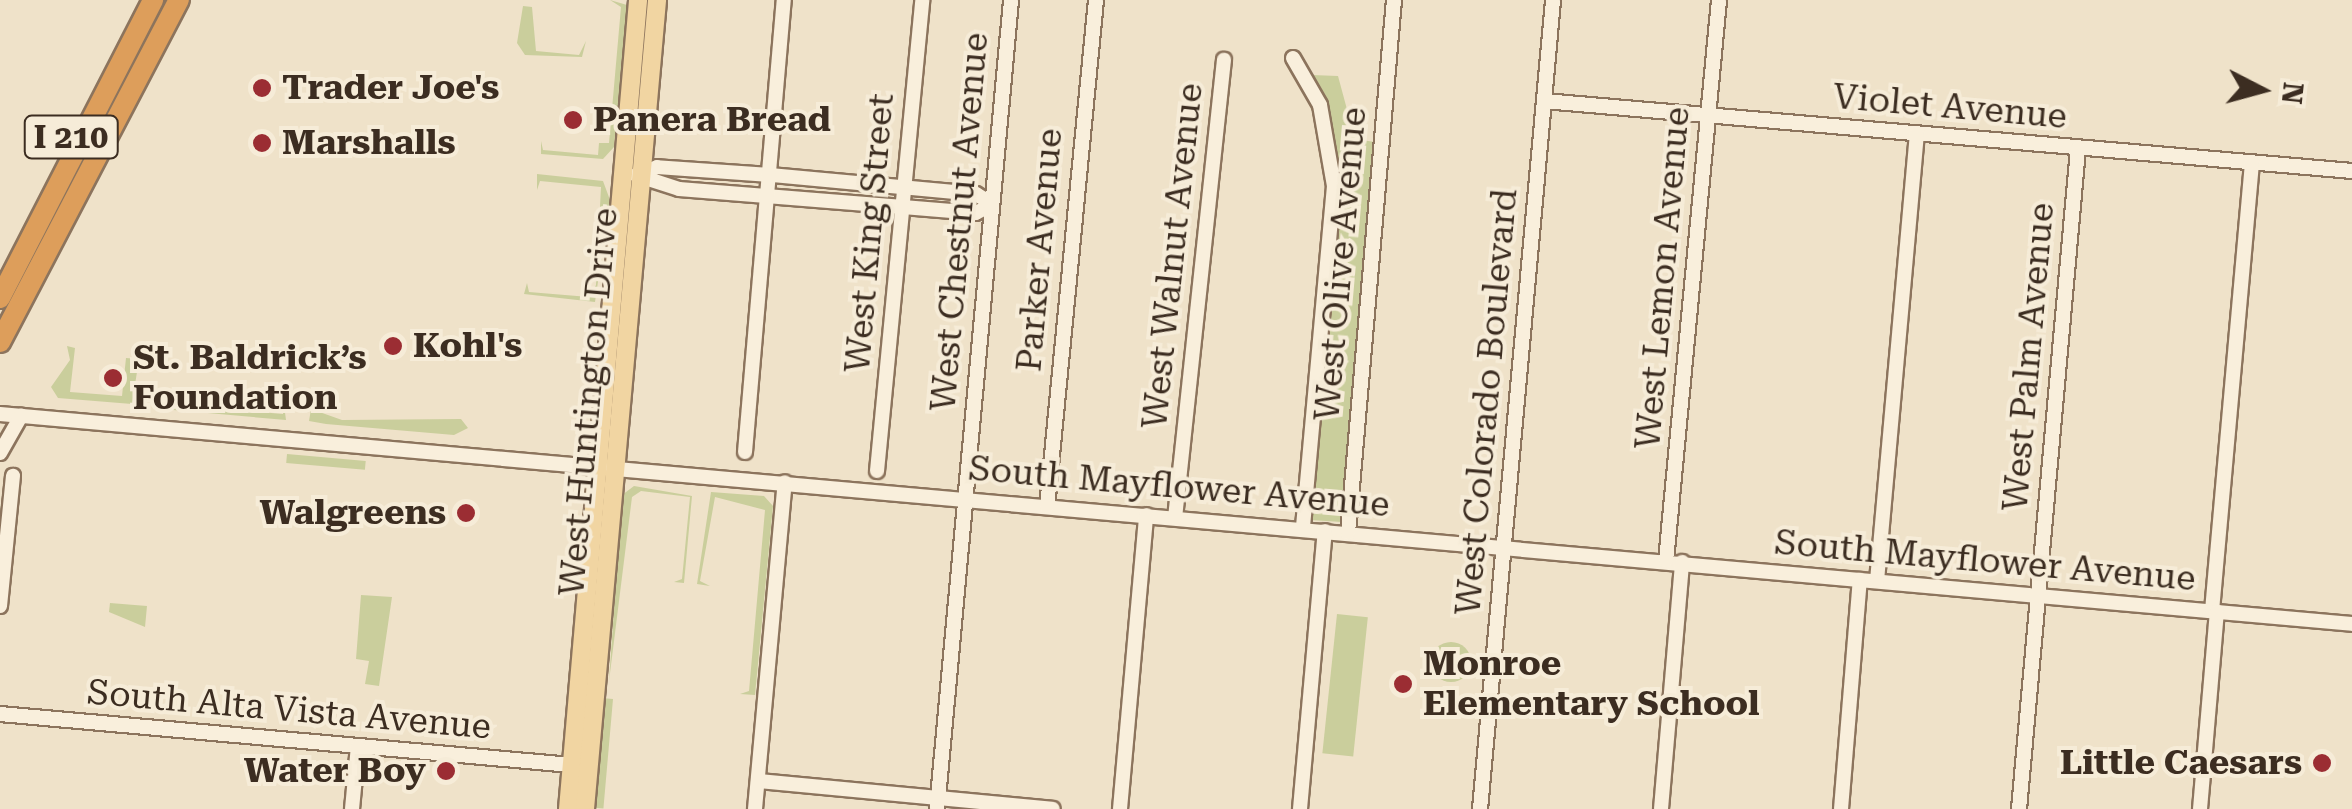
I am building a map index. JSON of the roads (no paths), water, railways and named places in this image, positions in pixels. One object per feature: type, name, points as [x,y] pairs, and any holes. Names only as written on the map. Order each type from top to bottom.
[{"type":"highway","name":"I 210","points":[[0,275],[142,0]]},
{"type":"highway","points":[[0,298],[153,0]]},
{"type":"highway","points":[[54,240],[60,198],[164,0]]},
{"type":"highway","name":"I 210","points":[[0,342],[179,0]]},
{"type":"main road","name":"West Huntington Drive","points":[[582,809],[617,469],[638,0]]},
{"type":"main road","name":"West Huntington Drive","points":[[568,809],[598,467],[631,174],[657,0]]},
{"type":"main road","points":[[582,652],[593,719]]},
{"type":"main road","points":[[572,765],[581,777],[582,809]]},
{"type":"street","points":[[745,452],[784,0]]},
{"type":"street","name":"West King Street","points":[[876,471],[922,0]]},
{"type":"street","name":"West Chestnut Avenue","points":[[938,804],[1011,0]]},
{"type":"street","name":"Parker Avenue","points":[[1046,506],[1096,0]]},
{"type":"street","name":"West Olive Avenue","points":[[1348,533],[1394,0]]},
{"type":"street","name":"West Colorado Boulevard","points":[[1480,809],[1553,0]]},
{"type":"street","name":"West Lemon Avenue","points":[[1661,809],[1674,562],[1719,0]]},
{"type":"street","name":"West Olive Avenue","points":[[1293,58],[1320,105],[1334,186],[1303,529]]},
{"type":"street","name":"West Walnut Avenue","points":[[1175,518],[1224,60]]},
{"type":"street","name":"Violet Avenue","points":[[1544,101],[2352,170]]},
{"type":"street","points":[[1877,581],[1917,134]]},
{"type":"street","name":"West Palm Avenue","points":[[2019,809],[2078,149]]},
{"type":"street","points":[[2200,809],[2252,164]]},
{"type":"street","points":[[631,174],[657,167],[770,175],[905,188],[992,204]]},
{"type":"street","points":[[631,174],[680,189],[903,208],[976,213],[992,204]]},
{"type":"street","name":"South Mayflower Avenue","points":[[0,414],[2352,624]]},
{"type":"street","points":[[0,454],[20,416]]},
{"type":"street","points":[[0,606],[13,476]]},
{"type":"street","points":[[755,809],[785,482]]},
{"type":"street","points":[[1120,809],[1146,515]]},
{"type":"street","points":[[1300,809],[1325,531]]},
{"type":"street","points":[[1841,809],[1860,580]]},
{"type":"street","name":"South Alta Vista Avenue","points":[[0,714],[572,765]]},
{"type":"street","points":[[352,809],[358,746]]},
{"type":"street","points":[[758,781],[938,804],[1053,809]]},
{"type":"place","name":"Trader Joe's","points":[[262,88]]},
{"type":"place","name":"Panera Bread","points":[[573,120]]},
{"type":"place","name":"Marshalls","points":[[262,143]]},
{"type":"place","name":"Kohl's","points":[[393,346]]},
{"type":"place","name":"St. Baldrick’s Foundation","points":[[113,378]]},
{"type":"place","name":"Walgreens","points":[[466,513]]},
{"type":"place","name":"Monroe Elementary School","points":[[1403,684]]},
{"type":"place","name":"Little Caesars","points":[[2322,763]]},
{"type":"place","name":"Water Boy","points":[[446,771]]}]
